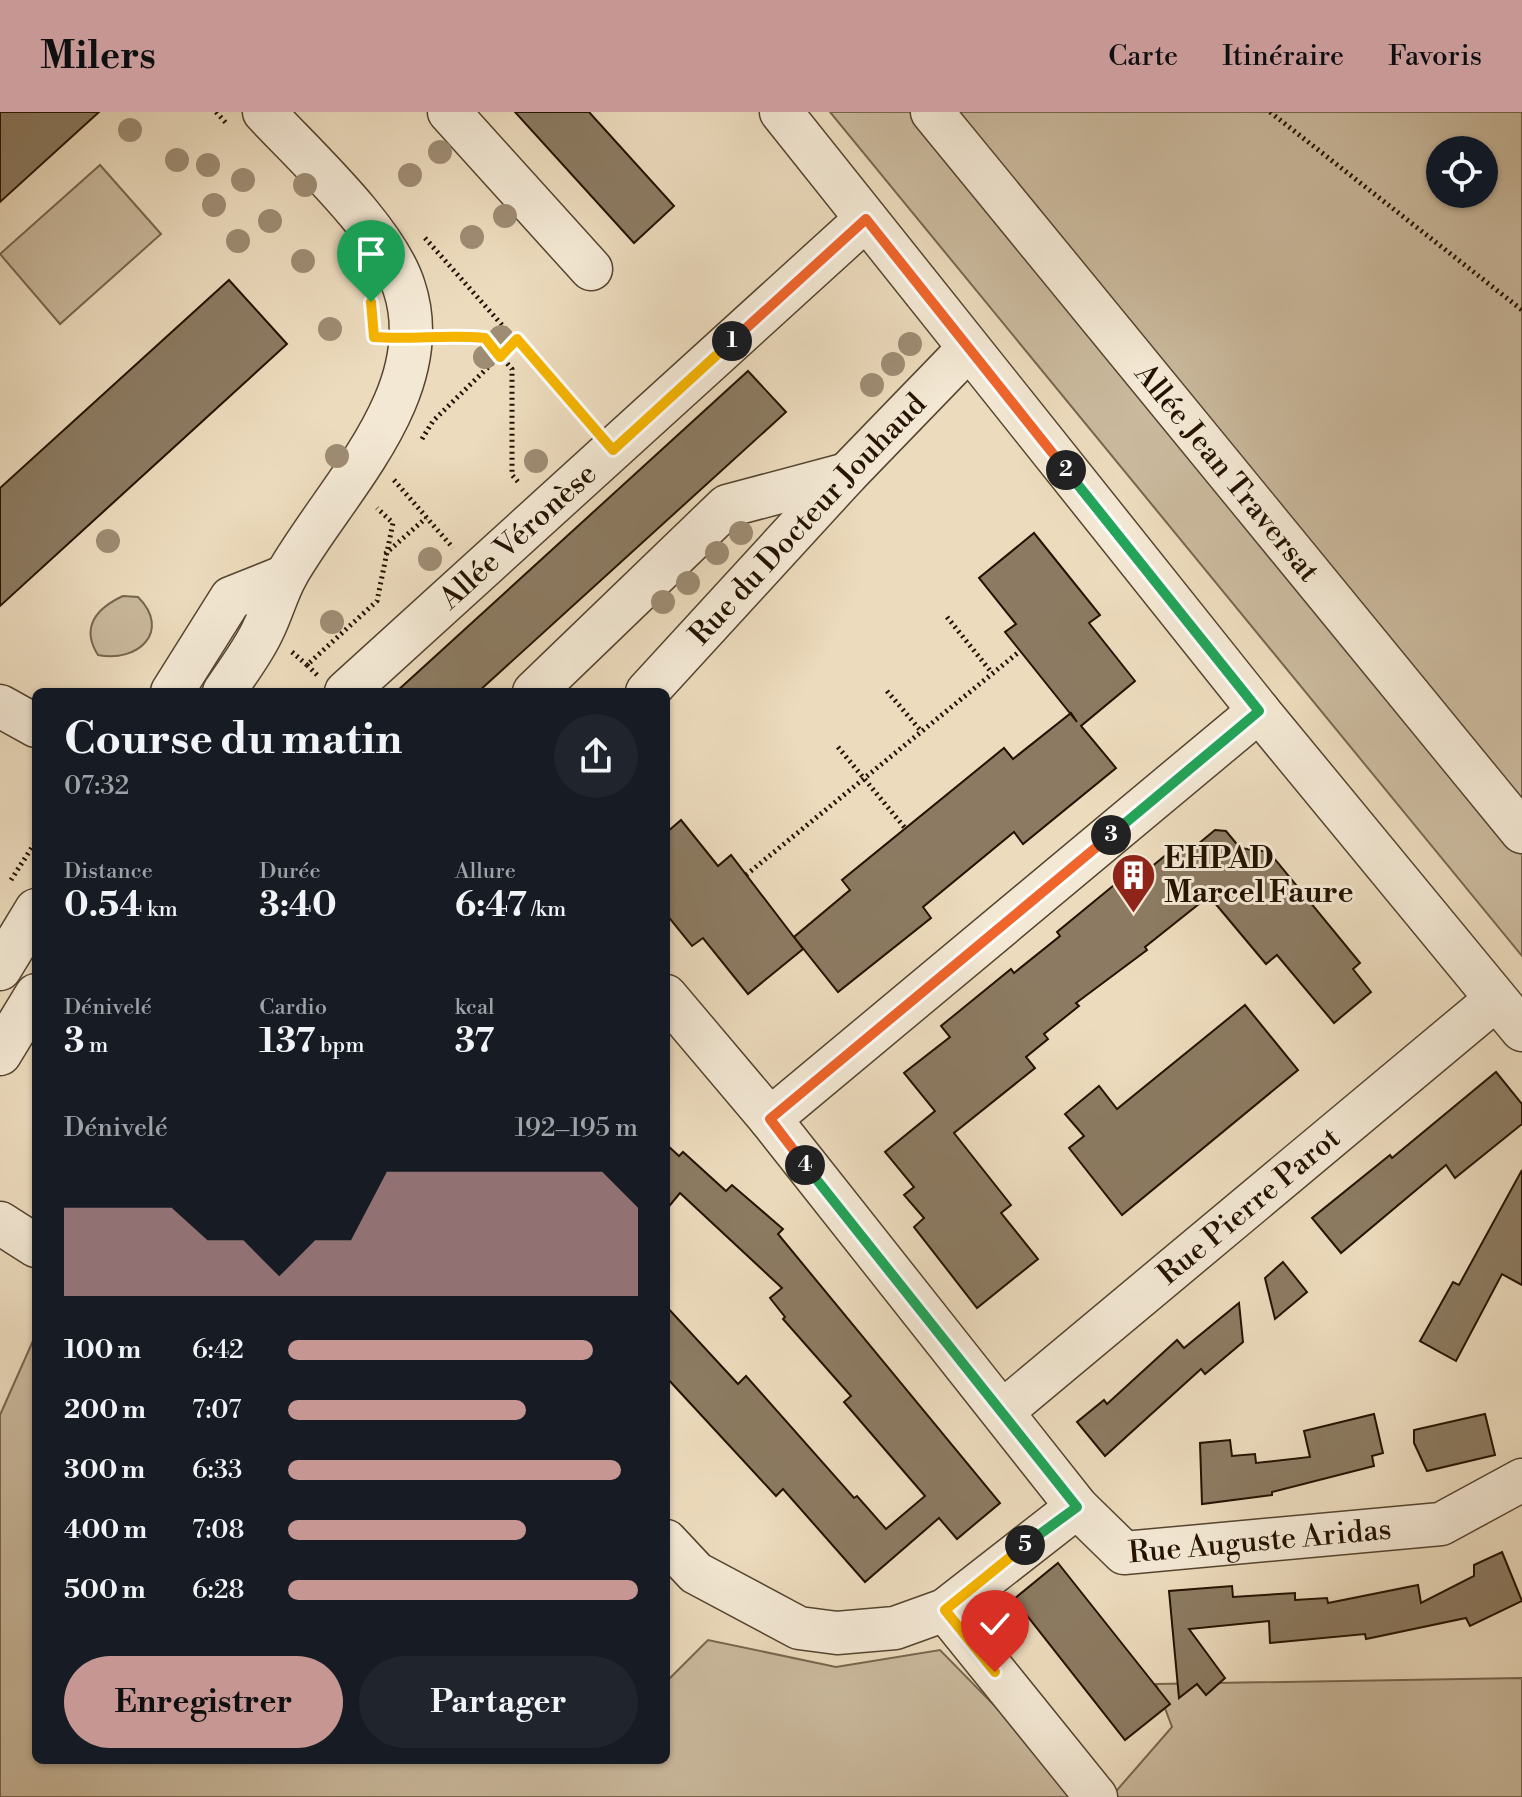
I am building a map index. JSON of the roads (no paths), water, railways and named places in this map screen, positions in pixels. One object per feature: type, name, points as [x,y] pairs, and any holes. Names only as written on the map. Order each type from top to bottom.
[{"type":"street","points":[[449,112],[591,269]]},
{"type":"street","points":[[781,112],[1259,711],[1509,1015]]},
{"type":"street","name":"Allée Jean Traversat","points":[[932,112],[1522,832]]},
{"type":"street","points":[[227,688],[262,632],[286,576],[385,460],[396,405],[407,373],[411,340],[411,314],[404,284],[375,235],[250,123]]},
{"type":"street","name":"Allée Véronèse","points":[[336,688],[476,574],[866,219]]},
{"type":"street","name":"Rue du Docteur Jouhaud","points":[[651,688],[847,474],[968,349]]},
{"type":"street","points":[[538,688],[727,506],[847,474]]},
{"type":"street","points":[[175,688],[231,598],[286,576]]},
{"type":"street","points":[[0,706],[32,724]]},
{"type":"street","points":[[770,1119],[1259,711]]},
{"type":"street","points":[[0,969],[22,898]]},
{"type":"street","points":[[670,1001],[770,1119],[876,1258],[1003,1411]]},
{"type":"street","points":[[0,1054],[32,1002]]},
{"type":"street","name":"Rue Pierre Parot","points":[[1003,1411],[1509,1015]]},
{"type":"street","points":[[0,1223],[32,1243]]},
{"type":"street","name":"Rue Auguste Aridas","points":[[1003,1411],[1077,1507],[1124,1553],[1441,1524],[1522,1480]]},
{"type":"street","points":[[670,1545],[696,1573],[799,1628],[837,1633],[895,1628],[945,1610],[1077,1507]]},
{"type":"street","points":[[945,1610],[1096,1797]]},
{"type":"place","name":"EHPAD Marcel Faure","points":[[1133,914]]}]
